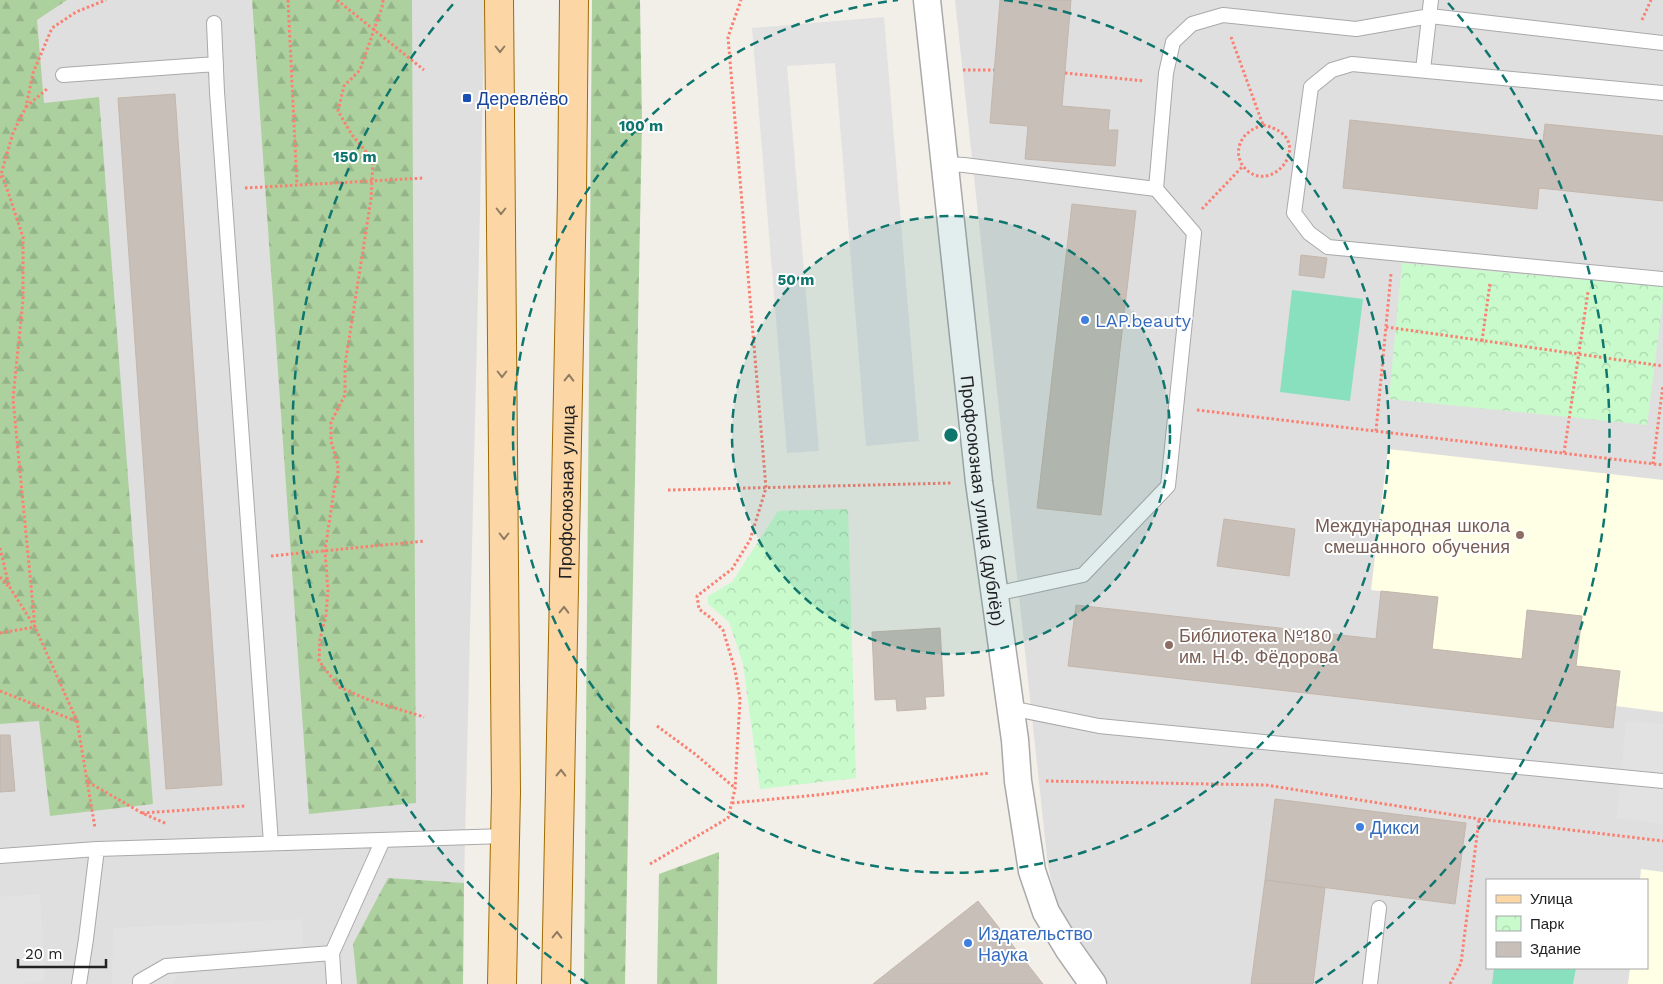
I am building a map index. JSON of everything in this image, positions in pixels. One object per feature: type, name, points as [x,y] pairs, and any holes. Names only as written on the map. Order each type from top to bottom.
[{"type":"main road","points":[[499,0],[505,836],[502,984]]},
{"type":"main road","name":"Профсоюзная улица","points":[[556,984],[572,192],[574,0]]},
{"type":"street","name":"Профсоюзная улица (дублёр)","points":[[927,0],[979,482],[1010,708],[1018,781],[1032,871],[1046,912],[1069,950],[1093,984]]},
{"type":"lane","points":[[1423,70],[1431,0]]},
{"type":"lane","points":[[1156,189],[1165,83],[1173,42],[1192,24],[1223,15],[1356,29],[1430,16],[1663,43]]},
{"type":"lane","points":[[214,23],[224,189],[271,843]]},
{"type":"lane","points":[[63,75],[216,64]]},
{"type":"lane","points":[[1663,93],[1352,64],[1332,70],[1311,87],[1294,213],[1309,232],[1328,247],[1663,279]]},
{"type":"lane","points":[[945,164],[1156,189],[1194,233],[1168,486],[1083,575],[995,594]]},
{"type":"lane","points":[[1010,708],[1099,726],[1663,780]]},
{"type":"lane","points":[[0,856],[97,849],[505,836]]},
{"type":"lane","points":[[334,984],[332,953],[383,840]]},
{"type":"lane","points":[[79,984],[97,849]]},
{"type":"lane","points":[[1370,984],[1379,908]]},
{"type":"lane","points":[[140,984],[140,981],[166,966],[332,953]]},
{"type":"path","points":[[288,0],[297,185]]},
{"type":"path","points":[[337,0],[424,70]]},
{"type":"path","points":[[383,0],[360,70],[344,86],[338,111],[352,135],[373,160],[371,199],[345,365],[345,395],[331,422],[331,441],[338,465],[338,476],[334,490],[325,551],[328,591],[326,615],[320,639],[319,660],[339,687],[370,700],[424,717]]},
{"type":"path","points":[[650,864],[728,818],[735,789],[740,699],[735,670],[723,630],[699,609],[697,596],[732,569],[750,540],[766,488],[728,37],[741,0]]},
{"type":"path","points":[[1223,15],[1263,125]]},
{"type":"path","points":[[960,70],[994,70]]},
{"type":"path","points":[[1065,74],[1165,83]]},
{"type":"path","points":[[26,107],[63,75]]},
{"type":"path","points":[[1263,125],[1274,128],[1284,134],[1289,146],[1289,158],[1280,170],[1267,176],[1255,175],[1244,166],[1238,154],[1240,141],[1249,131],[1263,125]]},
{"type":"path","points":[[1186,224],[1244,166]]},
{"type":"path","points":[[2,174],[23,237],[23,300],[13,399],[35,627]]},
{"type":"path","points":[[224,189],[424,178]]},
{"type":"path","points":[[1376,431],[1393,253]]},
{"type":"path","points":[[1482,341],[1493,263]]},
{"type":"path","points":[[1564,453],[1591,272]]},
{"type":"path","points":[[1386,327],[1663,366]]},
{"type":"path","points":[[1653,464],[1663,386]]},
{"type":"path","points":[[1176,407],[1663,465]]},
{"type":"path","points":[[668,490],[979,482]]},
{"type":"path","points":[[251,558],[425,541]]},
{"type":"path","points":[[0,548],[9,586]]},
{"type":"path","points":[[0,577],[9,586],[35,627],[77,721],[97,849]]},
{"type":"path","points":[[0,633],[35,627]]},
{"type":"path","points":[[0,691],[77,721]]},
{"type":"path","points":[[657,726],[695,754],[735,789]]},
{"type":"path","points":[[732,803],[817,795],[996,772],[1018,781],[1266,785],[1479,819],[1663,840]]},
{"type":"path","points":[[88,782],[168,825]]},
{"type":"path","points":[[142,812],[269,804]]},
{"type":"path","points":[[1450,984],[1461,963],[1479,819]]},
{"type":"shaded area","points":[[0,0],[485,0],[463,984],[0,984]]},
{"type":"shaded area","points":[[955,0],[1663,0],[1663,984],[1108,984],[1080,947],[1059,911],[1048,866]]},
{"type":"shaded area","points":[[884,17],[919,441],[866,446],[835,63],[787,66],[819,451],[787,453],[752,28]]},
{"type":"shaded area","name":"Международная школа смешанного обучения","points":[[1388,449],[1663,480],[1663,712],[1616,706],[1620,672],[1576,666],[1582,617],[1527,610],[1522,659],[1432,649],[1438,597],[1371,590]]},
{"type":"shaded area","points":[[1626,721],[1663,724],[1663,824],[1617,818]]},
{"type":"shaded area","points":[[1641,869],[1663,872],[1663,984],[1628,984],[1630,969],[1648,969],[1648,879],[1640,879]]},
{"type":"shaded area","points":[[40,894],[45,981],[0,984],[0,897]]},
{"type":"shaded area","points":[[302,919],[303,946],[189,953],[173,984],[112,984],[113,928]]},
{"type":"green space","points":[[0,0],[67,0],[37,20],[44,103],[99,97],[153,804],[50,816],[39,721],[0,724]]},
{"type":"green space","points":[[252,0],[412,0],[416,803],[309,814]]},
{"type":"green space","points":[[592,0],[640,0],[642,123],[625,984],[584,984]]},
{"type":"green space","points":[[1402,263],[1663,287],[1647,425],[1389,399]]},
{"type":"green space","points":[[1292,290],[1363,299],[1350,401],[1280,392]]},
{"type":"green space","points":[[848,509],[856,778],[760,789],[743,664],[729,622],[708,604],[708,596],[732,582],[778,511]]},
{"type":"green space","points":[[719,852],[717,984],[657,984],[659,874]]},
{"type":"green space","points":[[388,878],[464,883],[463,984],[357,984],[353,944]]},
{"type":"green space","points":[[1494,969],[1576,969],[1573,984],[1492,984]]},
{"type":"building","points":[[1000,0],[1071,0],[1062,106],[1110,110],[1108,130],[1118,130],[1115,166],[1025,159],[1028,126],[990,123]]},
{"type":"building","points":[[175,94],[222,785],[166,789],[118,98]]},
{"type":"building","points":[[1350,120],[1543,141],[1545,124],[1663,136],[1663,201],[1539,188],[1537,209],[1343,188]]},
{"type":"building","points":[[1072,204],[1136,211],[1101,515],[1037,508]]},
{"type":"building","points":[[1301,255],[1327,258],[1324,278],[1299,275]]},
{"type":"building","points":[[1224,519],[1295,529],[1289,576],[1217,566]]},
{"type":"building","points":[[1381,591],[1438,597],[1432,649],[1522,659],[1527,610],[1582,616],[1576,666],[1620,671],[1613,728],[1068,666],[1076,605],[1376,639]]},
{"type":"building","points":[[940,628],[944,696],[925,697],[926,709],[897,711],[896,699],[875,700],[872,632]]},
{"type":"building","points":[[0,735],[10,735],[15,791],[0,792]]},
{"type":"building","points":[[1275,799],[1466,823],[1455,904],[1265,880]]},
{"type":"building","points":[[1265,880],[1325,888],[1313,984],[1251,984]]},
{"type":"building","name":"Издательство Наука","points":[[978,901],[1043,984],[873,984]]},
{"type":"place","name":"Деревлёво","points":[[467,98]]},
{"type":"place","name":"LAP.beauty","points":[[1085,320]]},
{"type":"place","name":"Международная школа смешанного обучения","points":[[1520,535]]},
{"type":"place","name":"Библиотека №180 им. Н.Ф. Фёдорова","points":[[1169,645]]},
{"type":"place","name":"Дикси","points":[[1360,827]]},
{"type":"place","name":"Издательство Наука","points":[[968,943]]}]
